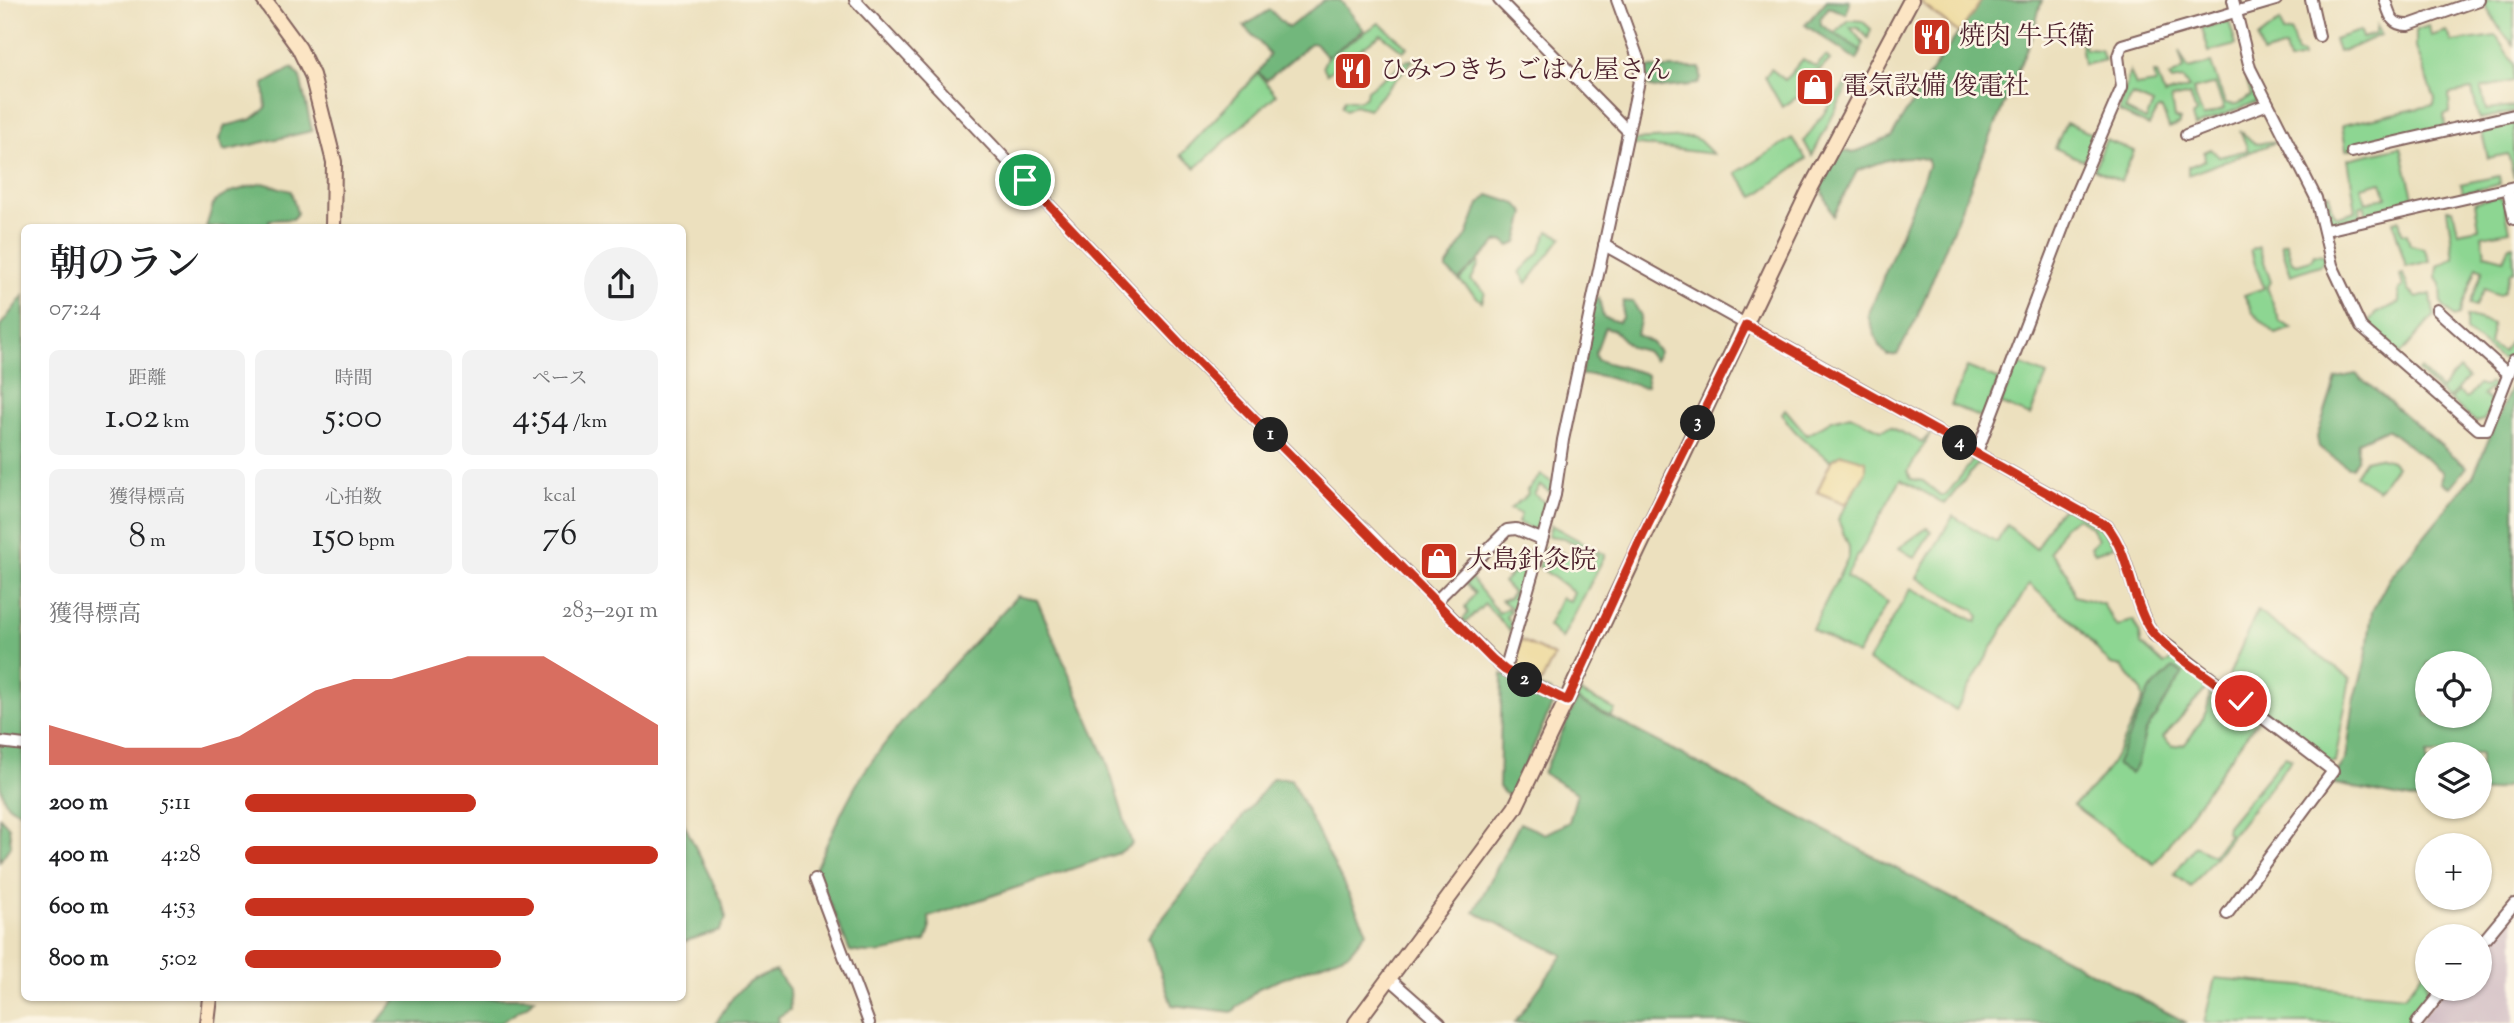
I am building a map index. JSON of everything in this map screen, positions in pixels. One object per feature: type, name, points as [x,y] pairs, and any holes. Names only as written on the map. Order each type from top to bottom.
[{"type":"street","points":[[264,0],[299,48],[312,75],[334,162],[333,224]]},
{"type":"street","points":[[855,0],[1192,356],[1505,670],[1567,701]]},
{"type":"street","points":[[1499,0],[1627,130]]},
{"type":"street","points":[[1505,670],[1555,495],[1563,440],[1640,76],[1639,61],[1617,0]]},
{"type":"street","points":[[1356,1023],[1515,808],[1808,193],[1911,0]]},
{"type":"street","points":[[1977,452],[2077,191],[2122,87],[2119,51],[2122,45],[2234,6],[2276,0]]},
{"type":"street","points":[[2311,0],[2319,36]]},
{"type":"street","points":[[2385,0],[2392,20],[2399,26],[2409,25],[2479,0]]},
{"type":"street","points":[[2234,6],[2250,68],[2316,198],[2326,230],[2332,265],[2361,327],[2469,424],[2487,429],[2514,360]]},
{"type":"street","points":[[2186,135],[2269,104]]},
{"type":"street","points":[[2352,152],[2514,115]]},
{"type":"street","points":[[2326,230],[2511,188],[2514,219]]},
{"type":"street","points":[[1604,245],[2107,526],[2120,548],[2144,616],[2154,635],[2333,771],[2227,915]]},
{"type":"street","points":[[2438,310],[2508,374]]},
{"type":"street","points":[[1436,601],[1507,530],[1516,529],[1541,539]]},
{"type":"street","points":[[0,742],[21,745]]},
{"type":"street","points":[[815,878],[869,1023]]},
{"type":"street","points":[[2492,931],[2514,904]]},
{"type":"street","points":[[1389,978],[1440,1023]]},
{"type":"street","points":[[207,1023],[210,1001]]},
{"type":"street","points":[[2417,1023],[2434,1001]]},
{"type":"shaded area","points":[[2514,904],[2514,1023],[2417,1023],[2434,1001],[2492,1001],[2492,931]]},
{"type":"green space","points":[[1324,0],[1340,0],[1364,30],[1327,57],[1316,44],[1311,43],[1267,80],[1258,73],[1270,54],[1244,26],[1270,10],[1288,28]]},
{"type":"green space","points":[[1827,0],[1850,1],[1846,14],[1829,7],[1820,19],[1820,24],[1859,49],[1861,52],[1857,60],[1805,25]]},
{"type":"green space","points":[[1982,0],[2042,0],[2031,38],[1915,322],[1897,355],[1887,355],[1879,346],[1868,316],[1928,166],[1928,160],[1901,158],[1883,161],[1857,171],[1833,216],[1820,185],[1838,149],[1853,153],[1891,137],[1933,69]]},
{"type":"green space","points":[[2482,0],[2514,0],[2514,45],[2501,31]]},
{"type":"green space","points":[[1849,20],[1862,21],[1871,29],[1868,38],[1858,28],[1850,27],[1863,43],[1861,52],[1835,33]]},
{"type":"green space","points":[[2229,21],[2236,45],[2209,52],[2202,28]]},
{"type":"green space","points":[[2280,21],[2283,33],[2291,31],[2297,53],[2302,54],[2303,58],[2289,61],[2285,47],[2262,54],[2258,38]]},
{"type":"green space","points":[[1379,23],[1408,47],[1403,51],[1381,34],[1327,74],[1323,66],[1327,57]]},
{"type":"green space","points":[[2377,26],[2381,35],[2338,52],[2334,39],[2360,31],[2362,38],[2375,34]]},
{"type":"green space","points":[[2429,26],[2431,36],[2447,31],[2452,42],[2496,36],[2514,64],[2514,81],[2481,88],[2486,110],[2514,107],[2514,112],[2479,119],[2472,90],[2449,94],[2450,113],[2444,115],[2445,128],[2346,150],[2342,125],[2434,105],[2435,99],[2416,48],[2416,30]]},
{"type":"green space","points":[[2080,34],[2086,49],[2100,50],[2105,60],[2084,65]]},
{"type":"green space","points":[[2179,51],[2188,69],[2211,63],[2225,103],[2237,104],[2251,96],[2247,80],[2257,95],[2256,102],[2195,126],[2192,117],[2196,113],[2190,95],[2171,99],[2174,118],[2180,120],[2180,124],[2169,128],[2162,109],[2158,109],[2149,126],[2119,112],[2130,71],[2136,86],[2156,83],[2154,73],[2157,73],[2164,95],[2189,88],[2183,79],[2172,81],[2169,77],[2184,69]],"holes":[[[2215,84],[2224,109],[2203,117],[2193,90]],[[2132,95],[2153,104],[2146,120],[2125,110]]]},
{"type":"green space","points":[[1826,56],[1830,60],[1819,71],[1810,72],[1796,89],[1799,96],[1782,107],[1765,77],[1771,69],[1785,80],[1803,59],[1816,67]]},
{"type":"green space","points":[[1408,60],[1413,60],[1369,109],[1355,105],[1346,110],[1342,106],[1345,99],[1360,101],[1366,96],[1367,90]]},
{"type":"green space","points":[[292,68],[300,77],[312,131],[224,151],[219,139],[225,126],[252,119],[266,108],[264,84]]},
{"type":"green space","points":[[1649,68],[1700,68],[1701,79],[1698,84],[1654,89],[1643,83],[1644,71]]},
{"type":"green space","points":[[1258,73],[1276,95],[1196,168],[1181,155]]},
{"type":"green space","points":[[1849,79],[1851,80],[1812,156],[1804,141]]},
{"type":"green space","points":[[2514,122],[2514,178],[2508,154],[2488,158],[2481,129]]},
{"type":"green space","points":[[2066,123],[2095,135],[2084,161],[2055,148]]},
{"type":"green space","points":[[2240,130],[2258,144],[2277,142],[2188,175],[2188,167],[2205,160],[2204,152],[2211,149],[2219,157],[2248,150]]},
{"type":"green space","points":[[1691,137],[1699,140],[1713,154],[1630,144],[1633,140]]},
{"type":"green space","points":[[1792,138],[1806,159],[1754,197],[1736,173]]},
{"type":"green space","points":[[2106,140],[2134,151],[2121,181],[2094,169]]},
{"type":"green space","points":[[2401,147],[2415,205],[2367,215],[2364,205],[2360,207],[2361,216],[2335,222],[2328,217],[2322,196],[2329,194],[2337,216],[2356,211],[2348,159]],"holes":[[[2382,182],[2387,197],[2366,202],[2361,187]]]},
{"type":"green space","points":[[2499,176],[2500,184],[2463,193],[2460,184]]},
{"type":"green space","points":[[263,183],[291,191],[297,213],[293,219],[269,220],[270,224],[207,224],[214,202],[231,192]]},
{"type":"green space","points":[[1489,195],[1517,204],[1525,213],[1517,243],[1510,246],[1504,241],[1497,242],[1459,280],[1447,270],[1447,266],[1467,235],[1479,204]]},
{"type":"green space","points":[[2499,196],[2504,201],[2510,231],[2482,236],[2485,254],[2504,259],[2509,246],[2513,245],[2514,270],[2510,272],[2504,292],[2499,295],[2484,289],[2476,306],[2470,304],[2483,270],[2477,267],[2459,315],[2454,317],[2442,305],[2441,284],[2437,278],[2438,266],[2454,258],[2447,209],[2453,209],[2458,232],[2479,228],[2475,202]]},
{"type":"green space","points":[[2399,220],[2402,233],[2407,234],[2410,245],[2424,248],[2430,261],[2406,267],[2393,221]]},
{"type":"green space","points":[[1548,231],[1562,237],[1527,283],[1520,272],[1539,253]]},
{"type":"green space","points":[[2286,242],[2292,262],[2297,264],[2311,260],[2314,254],[2324,255],[2325,259],[2320,265],[2291,275],[2281,244]]},
{"type":"green space","points":[[2259,247],[2271,282],[2267,287],[2280,322],[2292,328],[2276,334],[2253,313],[2244,295],[2264,288],[2250,250]]},
{"type":"green space","points":[[1477,262],[1479,264],[1471,280],[1485,292],[1482,302],[1459,280]]},
{"type":"green space","points":[[2403,274],[2409,291],[2417,298],[2431,294],[2434,316],[2400,355],[2368,322],[2376,313],[2399,303],[2399,289],[2403,287],[2400,275]]},
{"type":"green space","points":[[1599,298],[1603,317],[1618,322],[1622,318],[1623,301],[1633,302],[1641,316],[1637,335],[1652,343],[1659,352],[1654,360],[1646,351],[1631,347],[1614,330],[1605,327],[1595,354],[1597,360],[1647,375],[1647,386],[1597,375],[1581,375],[1595,300]]},
{"type":"green space","points":[[21,299],[21,812],[7,803],[0,784],[0,326]]},
{"type":"green space","points":[[2466,316],[2493,324],[2489,344],[2503,352],[2512,337],[2514,338],[2514,349],[2509,358],[2501,359],[2466,331]]},
{"type":"green space","points":[[2017,363],[2047,375],[2030,416],[2001,404]]},
{"type":"green space","points":[[1967,367],[1999,380],[1982,418],[1951,405]]},
{"type":"green space","points":[[2420,369],[2441,389],[2459,369],[2468,378],[2448,399],[2418,372]]},
{"type":"green space","points":[[2356,374],[2467,467],[2451,487],[2441,483],[2443,472],[2387,429],[2358,442],[2357,459],[2352,467],[2319,448],[2317,437],[2336,378]]},
{"type":"green space","points":[[2514,381],[2514,784],[2492,790],[2492,742],[2415,742],[2415,800],[2330,783],[2346,759],[2354,702],[2366,659],[2372,611],[2389,579],[2473,476]]},
{"type":"green space","points":[[2490,383],[2497,390],[2495,394],[2489,389],[2483,395],[2492,403],[2484,420],[2476,422],[2450,400],[2458,391],[2466,399],[2478,385],[2485,387]]},
{"type":"green space","points":[[1785,409],[1807,435],[1832,420],[1850,415],[1881,430],[1890,427],[1922,442],[1931,433],[1908,471],[1911,479],[1923,481],[1940,495],[1946,495],[1971,463],[1971,455],[1980,461],[1945,504],[1901,479],[1846,577],[1888,602],[1857,655],[1812,629],[1849,556],[1849,547],[1838,520],[1866,471],[1866,461],[1842,454],[1830,460],[1792,427],[1782,413]]},
{"type":"green space","points":[[2378,457],[2391,461],[2396,466],[2378,490],[2355,475],[2365,460]]},
{"type":"green space","points":[[1541,475],[1553,483],[1551,493],[1540,485],[1534,494],[1548,505],[1540,528],[1532,529],[1518,523],[1521,514],[1510,509],[1528,494],[1527,490]]},
{"type":"green space","points":[[2065,507],[2103,528],[2114,546],[2095,553],[2091,547],[2098,539],[2091,527],[2077,518],[2064,526],[2050,552],[2068,573],[2074,596],[2103,604],[2117,627],[2133,620],[2140,634],[2141,644],[2164,665],[2177,655],[2259,718],[2154,864],[2073,805],[2097,783],[2115,757],[2143,699],[2141,690],[2122,667],[2111,665],[2071,620],[2029,584],[1956,710],[1868,661],[1911,588],[1977,622],[1979,617],[1975,611],[1917,578],[1953,516],[1997,542],[2007,525],[2036,549],[2054,517]],"holes":[[[2209,686],[2207,710],[2195,731],[2185,744],[2172,746],[2163,737]]]},
{"type":"green space","points":[[1551,525],[1605,555],[1562,639],[1548,626],[1561,598],[1570,601],[1574,592],[1539,567],[1544,548],[1558,551],[1589,568],[1598,555],[1564,538],[1548,536]]},
{"type":"green space","points":[[1927,528],[1931,531],[1915,558],[1899,548]]},
{"type":"green space","points":[[1529,558],[1515,611],[1501,600],[1508,599],[1513,593],[1503,582]]},
{"type":"green space","points":[[1471,578],[1499,613],[1507,608],[1510,611],[1506,617],[1511,623],[1510,631],[1485,604],[1465,623],[1463,620],[1468,613],[1465,607],[1475,593],[1465,584]]},
{"type":"green space","points":[[1017,596],[1037,600],[1106,759],[1132,844],[1119,853],[929,917],[930,930],[926,941],[879,953],[850,951],[815,869],[847,802],[886,742]]},
{"type":"green space","points":[[2257,611],[2350,678],[2335,762],[2330,762],[2225,684]]},
{"type":"green space","points":[[2173,668],[2183,673],[2145,733],[2137,766],[2131,773],[2116,765],[2149,691]]},
{"type":"green space","points":[[1502,674],[1550,691],[1554,701],[1511,796],[1499,787]]},
{"type":"green space","points":[[1580,692],[1615,710],[1611,717],[1577,700]]},
{"type":"green space","points":[[1577,700],[2187,1023],[1514,1023],[1563,955],[1474,912],[1520,823],[1545,834],[1569,822],[1577,793],[1543,773]]},
{"type":"green space","points":[[2285,756],[2292,759],[2191,887],[2174,874],[2195,846],[2213,855],[2229,834],[2226,832],[2227,826]]},
{"type":"green space","points":[[1273,778],[1291,779],[1367,931],[1349,953],[1261,987],[1232,1012],[1172,1005],[1148,937]]},
{"type":"green space","points":[[0,817],[9,827],[11,845],[0,861]]},
{"type":"green space","points":[[686,828],[722,901],[726,918],[720,930],[686,941]]},
{"type":"green space","points":[[776,971],[789,989],[790,1010],[778,1017],[779,1023],[716,1023],[746,984]]},
{"type":"green space","points":[[2215,978],[2405,996],[2415,983],[2415,1001],[2424,1001],[2407,1023],[2204,1023]]},
{"type":"green space","points":[[395,1001],[531,1001],[500,1023],[377,1023]]},
{"type":"sand","points":[[1917,0],[1982,0],[1959,33]]},
{"type":"sand","points":[[1842,454],[1866,461],[1866,471],[1846,504],[1817,492],[1831,461]]},
{"type":"sand","points":[[1521,640],[1554,656],[1541,683],[1513,668]]},
{"type":"place","name":"焼肉 牛兵衛","points":[[1932,37]]},
{"type":"place","name":"ひみつきち ごはん屋さん","points":[[1353,71]]},
{"type":"place","name":"電気設備 俊電社","points":[[1815,87]]},
{"type":"place","name":"大島針灸院","points":[[1439,561]]},
{"type":"route","points":[[1025,180],[1192,356],[1492,659],[1505,670],[1567,701],[1639,543],[1746,325],[2107,526],[2115,536],[2144,616],[2154,635],[2241,701]]}]
